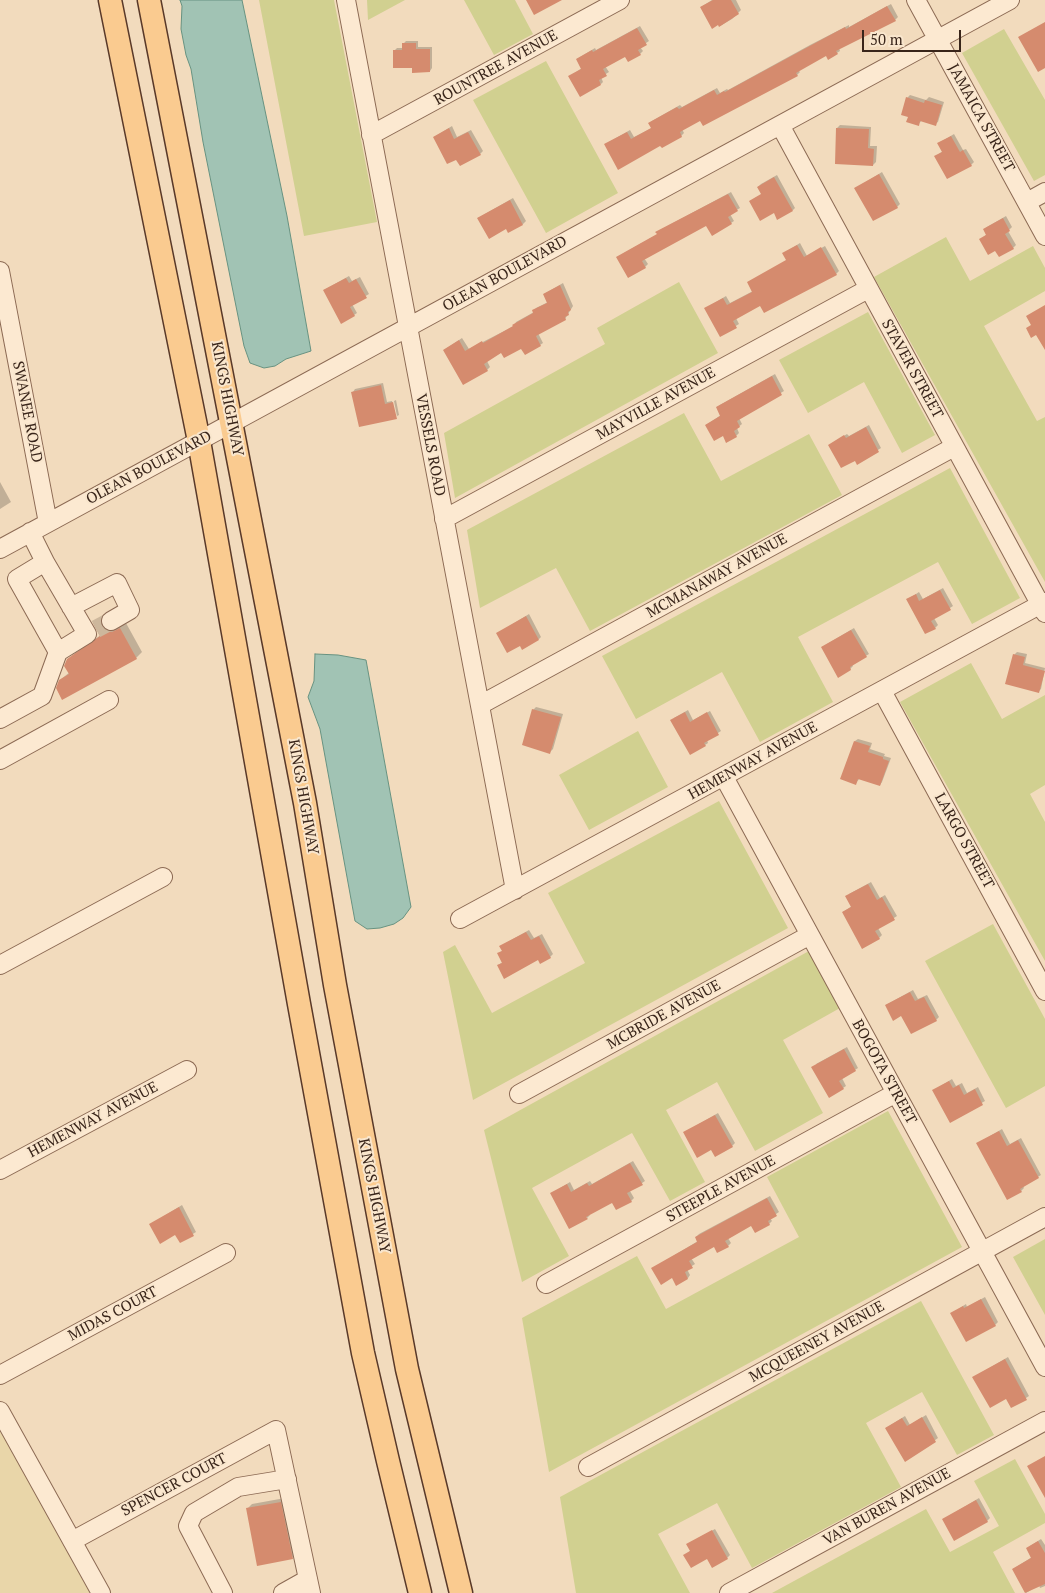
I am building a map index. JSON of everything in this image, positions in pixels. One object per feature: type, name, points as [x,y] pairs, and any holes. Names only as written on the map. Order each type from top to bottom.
[{"type":"main road","points":[[110,0],[199,441],[363,1353],[420,1593]]},
{"type":"main road","name":"KINGS HIGHWAY","points":[[149,0],[305,803],[335,985],[407,1370],[461,1593]]},
{"type":"street","name":"VESSELS ROAD","points":[[346,0],[515,890]]},
{"type":"street","name":"ROUNTREE AVENUE","points":[[371,135],[620,0]]},
{"type":"street","name":"JAMAICA STREET","points":[[916,0],[1045,236]]},
{"type":"street","name":"OLEAN BOULEVARD","points":[[0,549],[1010,0]]},
{"type":"street","name":"STAVER STREET","points":[[780,125],[1043,607]]},
{"type":"street","points":[[1027,202],[1045,192]]},
{"type":"street","name":"SWANEE ROAD","points":[[0,271],[6,334],[48,523]]},
{"type":"street","name":"MAYVILLE AVENUE","points":[[444,519],[868,289]]},
{"type":"street","name":"MCMANAWAY AVENUE","points":[[480,705],[954,447]]},
{"type":"street","points":[[30,532],[71,607],[98,628]]},
{"type":"street","points":[[45,562],[17,579],[58,652]]},
{"type":"street","points":[[0,719],[42,696],[58,652],[130,610],[117,583],[71,607]]},
{"type":"street","name":"HEMENWAY AVENUE","points":[[460,919],[882,691],[1043,607]]},
{"type":"street","name":"LARGO STREET","points":[[882,691],[1045,990]]},
{"type":"street","points":[[0,760],[110,700]]},
{"type":"street","name":"BOGOTA STREET","points":[[724,777],[1045,1368]]},
{"type":"street","points":[[0,965],[163,877]]},
{"type":"street","name":"MCBRIDE AVENUE","points":[[519,1094],[810,935]]},
{"type":"street","name":"HEMENWAY AVENUE","points":[[0,1170],[187,1070]]},
{"type":"street","name":"STEEPLE AVENUE","points":[[546,1284],[896,1093]]},
{"type":"street","name":"MCQUEENEY AVENUE","points":[[588,1467],[1045,1217]]},
{"type":"street","name":"MIDAS COURT","points":[[0,1375],[226,1253]]},
{"type":"street","points":[[0,1411],[101,1593]]},
{"type":"street","name":"VAN BUREN AVENUE","points":[[729,1593],[1045,1422]]},
{"type":"street","name":"SPENCER COURT","points":[[72,1540],[276,1430],[287,1479]]},
{"type":"street","points":[[223,1593],[188,1526],[194,1513],[238,1488],[287,1479],[309,1586],[283,1593]]},
{"type":"shaded area","points":[[180,0],[242,0],[287,216],[311,351],[286,359],[275,366],[264,368],[250,363],[244,346],[203,142],[191,69],[181,29],[182,6]]},
{"type":"shaded area","points":[[259,0],[334,0],[377,222],[304,236]]},
{"type":"shaded area","points":[[367,0],[405,0],[368,20]]},
{"type":"shaded area","points":[[464,0],[515,0],[533,34],[494,55]]},
{"type":"shaded area","points":[[1004,29],[1045,100],[1045,175],[1034,181],[962,53]]},
{"type":"shaded area","points":[[546,61],[618,193],[546,233],[473,100]]},
{"type":"shaded area","points":[[946,237],[970,281],[1033,246],[1045,268],[1045,291],[984,326],[1037,421],[1045,417],[1045,582],[874,277]]},
{"type":"shaded area","points":[[679,282],[718,353],[455,498],[444,433],[605,344],[597,328]]},
{"type":"shaded area","points":[[868,312],[935,435],[902,453],[864,382],[808,413],[779,360]]},
{"type":"shaded area","points":[[684,413],[721,481],[809,434],[842,495],[590,631],[556,568],[480,608],[467,530]]},
{"type":"shaded area","points":[[950,468],[1020,598],[972,624],[938,562],[798,637],[833,702],[760,742],[722,672],[636,719],[602,656]]},
{"type":"shaded area","points":[[315,654],[338,655],[366,660],[411,907],[403,918],[394,924],[380,928],[367,929],[355,921],[320,729],[308,697],[314,681]]},
{"type":"shaded area","points":[[971,663],[1002,719],[1045,695],[1045,785],[1030,794],[1045,822],[1045,961],[900,702]]},
{"type":"shaded area","points":[[638,731],[668,787],[589,830],[559,775]]},
{"type":"shaded area","points":[[719,801],[788,928],[473,1100],[443,952],[455,945],[492,1013],[585,963],[548,893]]},
{"type":"shaded area","points":[[993,924],[1045,1019],[1045,1086],[1006,1108],[925,961]]},
{"type":"shaded area","points":[[809,951],[840,1008],[783,1040],[823,1113],[755,1151],[717,1082],[666,1110],[705,1182],[670,1201],[632,1133],[532,1188],[569,1256],[522,1282],[484,1130]]},
{"type":"shaded area","points":[[888,1111],[962,1247],[549,1472],[522,1318],[637,1256],[666,1309],[799,1237],[767,1177]]},
{"type":"shaded area","points":[[1045,1239],[1045,1315],[1013,1257]]},
{"type":"shaded area","points":[[921,1301],[994,1435],[957,1455],[922,1392],[866,1423],[901,1487],[752,1568],[717,1503],[658,1534],[690,1593],[576,1593],[560,1497]]},
{"type":"shaded area","points":[[0,1425],[93,1593],[0,1593]]},
{"type":"shaded area","points":[[1015,1459],[1045,1514],[1045,1523],[993,1552],[1015,1593],[772,1593],[926,1509],[950,1552],[999,1526],[974,1481]]},
{"type":"building","points":[[526,0],[562,0],[534,15]]},
{"type":"building","points":[[713,0],[731,0],[739,14],[719,27],[718,25],[712,29],[700,7]]},
{"type":"building","points":[[887,6],[896,21],[836,51],[838,54],[828,60],[826,56],[796,73],[798,76],[703,126],[700,121],[680,132],[682,137],[662,148],[660,146],[618,170],[604,144],[627,132],[631,139],[651,128],[648,123],[677,107],[679,109],[714,90],[717,95],[725,92]]},
{"type":"building","points":[[1045,22],[1045,68],[1038,72],[1018,37]]},
{"type":"building","points":[[637,28],[647,45],[638,50],[641,55],[628,62],[625,57],[603,69],[607,76],[599,80],[601,85],[580,97],[568,76],[581,69],[576,59]]},
{"type":"building","points":[[402,43],[416,43],[416,49],[430,49],[430,72],[412,73],[412,68],[393,68],[393,50],[402,50]]},
{"type":"building","points":[[906,97],[924,103],[925,100],[942,105],[936,126],[920,121],[919,126],[906,122],[908,117],[901,115]]},
{"type":"building","points":[[449,128],[454,139],[468,132],[481,155],[460,166],[456,160],[447,164],[433,137]]},
{"type":"building","points":[[836,128],[869,129],[868,148],[874,149],[873,166],[835,164]]},
{"type":"building","points":[[951,136],[960,152],[963,150],[972,166],[947,179],[934,156],[942,152],[937,143]]},
{"type":"building","points":[[879,174],[898,208],[873,221],[854,188]]},
{"type":"building","points":[[774,177],[793,211],[777,220],[774,213],[760,221],[749,201],[761,194],[757,187]]},
{"type":"building","points":[[728,194],[738,211],[728,217],[732,224],[712,236],[706,226],[642,261],[646,268],[628,278],[616,257],[657,234],[655,232]]},
{"type":"building","points":[[510,200],[523,225],[508,233],[506,229],[489,239],[477,218]]},
{"type":"building","points":[[1003,218],[1010,231],[1005,234],[1014,249],[999,257],[995,251],[988,255],[979,239],[986,235],[983,229]]},
{"type":"building","points":[[797,245],[804,257],[821,247],[837,275],[764,313],[760,306],[733,321],[737,328],[720,337],[704,308],[723,298],[727,305],[752,292],[747,282],[786,260],[782,253]]},
{"type":"building","points":[[346,278],[349,283],[356,279],[367,298],[350,307],[355,316],[341,324],[323,290]]},
{"type":"building","points":[[560,285],[571,310],[568,312],[569,315],[565,317],[566,320],[536,336],[541,346],[525,355],[521,349],[504,358],[501,353],[484,364],[488,371],[463,385],[443,350],[459,340],[465,351],[482,341],[483,343],[533,313],[532,310],[547,303],[543,294]]},
{"type":"building","points":[[1045,305],[1045,350],[1036,335],[1031,338],[1026,328],[1031,325],[1026,316]]},
{"type":"building","points":[[772,376],[782,395],[737,421],[740,427],[734,431],[737,437],[726,443],[723,436],[714,441],[705,425],[720,416],[716,407]]},
{"type":"building","points":[[381,385],[385,404],[393,402],[397,419],[359,427],[351,392]]},
{"type":"building","points":[[866,427],[879,452],[857,465],[855,461],[841,468],[828,445],[844,435],[846,438]]},
{"type":"building","points":[[940,590],[951,610],[931,621],[936,629],[925,634],[906,599],[916,594],[919,601]]},
{"type":"building","points":[[526,616],[539,640],[522,650],[520,646],[507,653],[496,633]]},
{"type":"building","points":[[101,619],[102,626],[106,630],[112,632],[120,628],[137,659],[62,700],[56,688],[59,680],[69,674],[64,666],[67,659],[100,636],[93,623]]},
{"type":"building","points":[[851,630],[867,657],[850,667],[851,670],[838,678],[821,647]]},
{"type":"building","points":[[1013,654],[1025,657],[1023,665],[1045,671],[1039,693],[1005,684]]},
{"type":"building","points":[[532,709],[561,717],[550,754],[522,745]]},
{"type":"building","points":[[685,712],[690,722],[707,712],[719,735],[704,743],[706,746],[690,755],[670,720]]},
{"type":"building","points":[[854,741],[870,746],[868,752],[889,761],[880,786],[858,779],[856,785],[840,779]]},
{"type":"building","points":[[868,884],[877,900],[882,897],[895,920],[875,931],[880,939],[862,949],[842,912],[851,907],[845,896]]},
{"type":"building","points":[[526,932],[531,940],[539,936],[551,958],[540,964],[538,960],[504,979],[497,965],[502,963],[497,953],[502,951],[499,946]]},
{"type":"building","points":[[910,992],[915,1001],[924,997],[937,1021],[911,1034],[901,1016],[893,1021],[885,1005]]},
{"type":"building","points":[[844,1049],[856,1071],[839,1081],[844,1089],[829,1098],[811,1067]]},
{"type":"building","points":[[949,1081],[953,1088],[959,1085],[964,1095],[975,1089],[983,1105],[950,1123],[932,1090]]},
{"type":"building","points":[[715,1115],[733,1147],[715,1157],[711,1150],[697,1158],[683,1132]]},
{"type":"building","points":[[999,1131],[1007,1146],[1018,1140],[1039,1178],[1020,1189],[1022,1192],[1007,1200],[976,1143]]},
{"type":"building","points":[[630,1163],[643,1185],[627,1193],[632,1202],[616,1210],[612,1203],[569,1229],[550,1193],[567,1184],[571,1192],[587,1183],[589,1186]]},
{"type":"building","points":[[767,1198],[777,1216],[768,1221],[770,1225],[755,1233],[751,1226],[725,1241],[729,1247],[717,1253],[714,1247],[689,1261],[693,1268],[685,1272],[688,1279],[676,1286],[672,1278],[661,1285],[651,1268],[697,1242],[695,1237]]},
{"type":"building","points":[[179,1207],[194,1236],[180,1243],[175,1235],[160,1244],[149,1224]]},
{"type":"building","points":[[981,1299],[996,1326],[966,1342],[950,1313]]},
{"type":"building","points":[[1005,1359],[1027,1400],[1011,1408],[1006,1399],[990,1408],[972,1377]]},
{"type":"building","points":[[922,1417],[936,1442],[905,1462],[885,1428],[902,1418],[907,1426]]},
{"type":"building","points":[[1045,1456],[1045,1498],[1027,1466]]},
{"type":"building","points":[[976,1500],[988,1522],[954,1541],[942,1519]]},
{"type":"building","points":[[281,1502],[293,1559],[257,1566],[246,1508]]},
{"type":"building","points":[[712,1530],[728,1559],[712,1568],[707,1559],[691,1568],[683,1555],[690,1551],[686,1544]]},
{"type":"building","points":[[1038,1541],[1045,1553],[1045,1584],[1025,1593],[1012,1569],[1031,1558],[1026,1548]]},
{"type":"tunnel","points":[[96,629],[111,621]]}]
